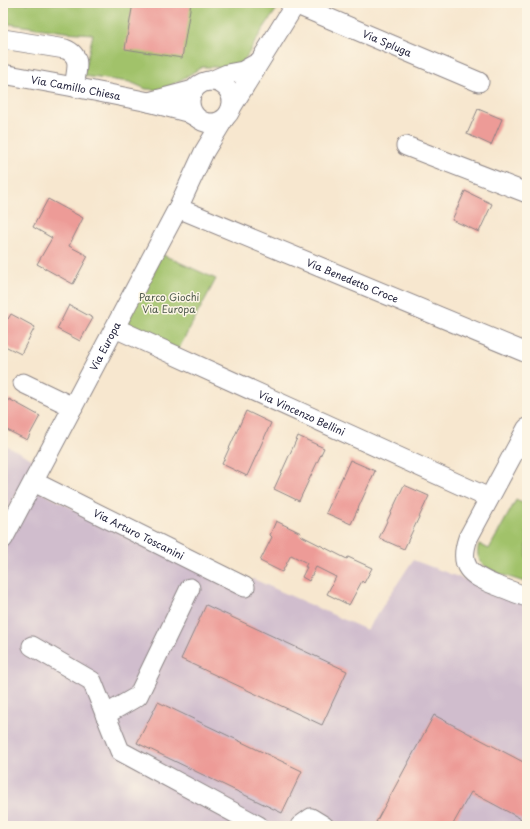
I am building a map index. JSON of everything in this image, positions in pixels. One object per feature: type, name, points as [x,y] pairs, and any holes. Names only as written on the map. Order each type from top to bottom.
[{"type":"street","name":"Via Europa","points":[[3,539],[178,208],[204,152],[295,3]]},
{"type":"street","name":"Via Spluga","points":[[295,3],[479,82]]},
{"type":"street","points":[[3,39],[70,51],[75,55],[77,61],[74,87]]},
{"type":"street","points":[[204,152],[198,119],[191,107],[190,102],[194,90],[199,85],[228,74],[243,71],[260,62]]},
{"type":"street","name":"Via Camillo Chiesa","points":[[3,74],[149,102],[186,112],[198,119]]},
{"type":"street","points":[[198,119],[212,123],[228,113],[232,102],[228,89],[223,85],[211,81]]},
{"type":"street","name":"Via Camillo Chiesa","points":[[149,102],[194,90]]},
{"type":"street","points":[[406,146],[527,193]]},
{"type":"street","name":"Via Benedetto Croce","points":[[178,208],[527,353]]},
{"type":"street","name":"Via Vincenzo Bellini","points":[[115,328],[489,498]]},
{"type":"street","points":[[23,383],[73,408]]},
{"type":"street","points":[[526,432],[468,538],[464,548],[464,558],[467,567],[472,574],[480,579],[527,597]]},
{"type":"street","name":"Via Arturo Toscanini","points":[[34,482],[245,587]]},
{"type":"street","points":[[105,715],[138,696],[190,588]]},
{"type":"street","points":[[32,646],[92,680],[120,750],[259,826]]},
{"type":"shaded area","points":[[3,444],[34,460],[3,519]]},
{"type":"shaded area","points":[[34,489],[246,595],[253,579],[367,630],[413,560],[527,603],[527,826],[3,826],[3,547]]},
{"type":"green space","points":[[3,3],[281,3],[261,32],[241,66],[229,69],[202,67],[164,90],[146,89],[130,82],[83,76],[93,34],[65,32],[3,23]]},
{"type":"green space","name":"Parco Giochi Via Europa","points":[[161,254],[216,279],[177,352],[121,327]]},
{"type":"green space","points":[[516,500],[527,505],[527,574],[524,582],[491,570],[480,560],[478,553],[479,544],[489,549]]},
{"type":"building","points":[[133,3],[191,3],[182,58],[125,49]]},
{"type":"building","points":[[478,109],[502,119],[491,145],[467,134]]},
{"type":"building","points":[[465,191],[492,204],[479,232],[452,220]]},
{"type":"building","points":[[48,199],[83,218],[69,246],[88,256],[73,284],[37,264],[52,238],[33,227]]},
{"type":"building","points":[[69,305],[93,318],[80,341],[57,329]]},
{"type":"building","points":[[11,314],[35,327],[21,354],[3,345],[3,316],[8,319]]},
{"type":"building","points":[[9,399],[40,416],[27,440],[3,428],[3,410]]},
{"type":"building","points":[[246,411],[271,423],[247,476],[222,464]]},
{"type":"building","points":[[298,436],[324,448],[299,501],[274,489]]},
{"type":"building","points":[[350,460],[375,471],[351,524],[326,513]]},
{"type":"building","points":[[404,485],[429,496],[404,549],[379,538]]},
{"type":"building","points":[[276,521],[301,533],[300,535],[347,559],[348,557],[372,568],[364,583],[362,581],[349,605],[327,594],[336,577],[316,567],[309,581],[302,577],[307,567],[305,567],[307,563],[291,555],[282,572],[260,561],[272,537],[270,535]]},
{"type":"building","points":[[206,605],[347,671],[322,725],[181,659]]},
{"type":"building","points":[[158,702],[302,771],[282,813],[137,743]]},
{"type":"building","points":[[434,715],[527,764],[527,822],[471,792],[452,826],[383,826],[376,822]]}]
